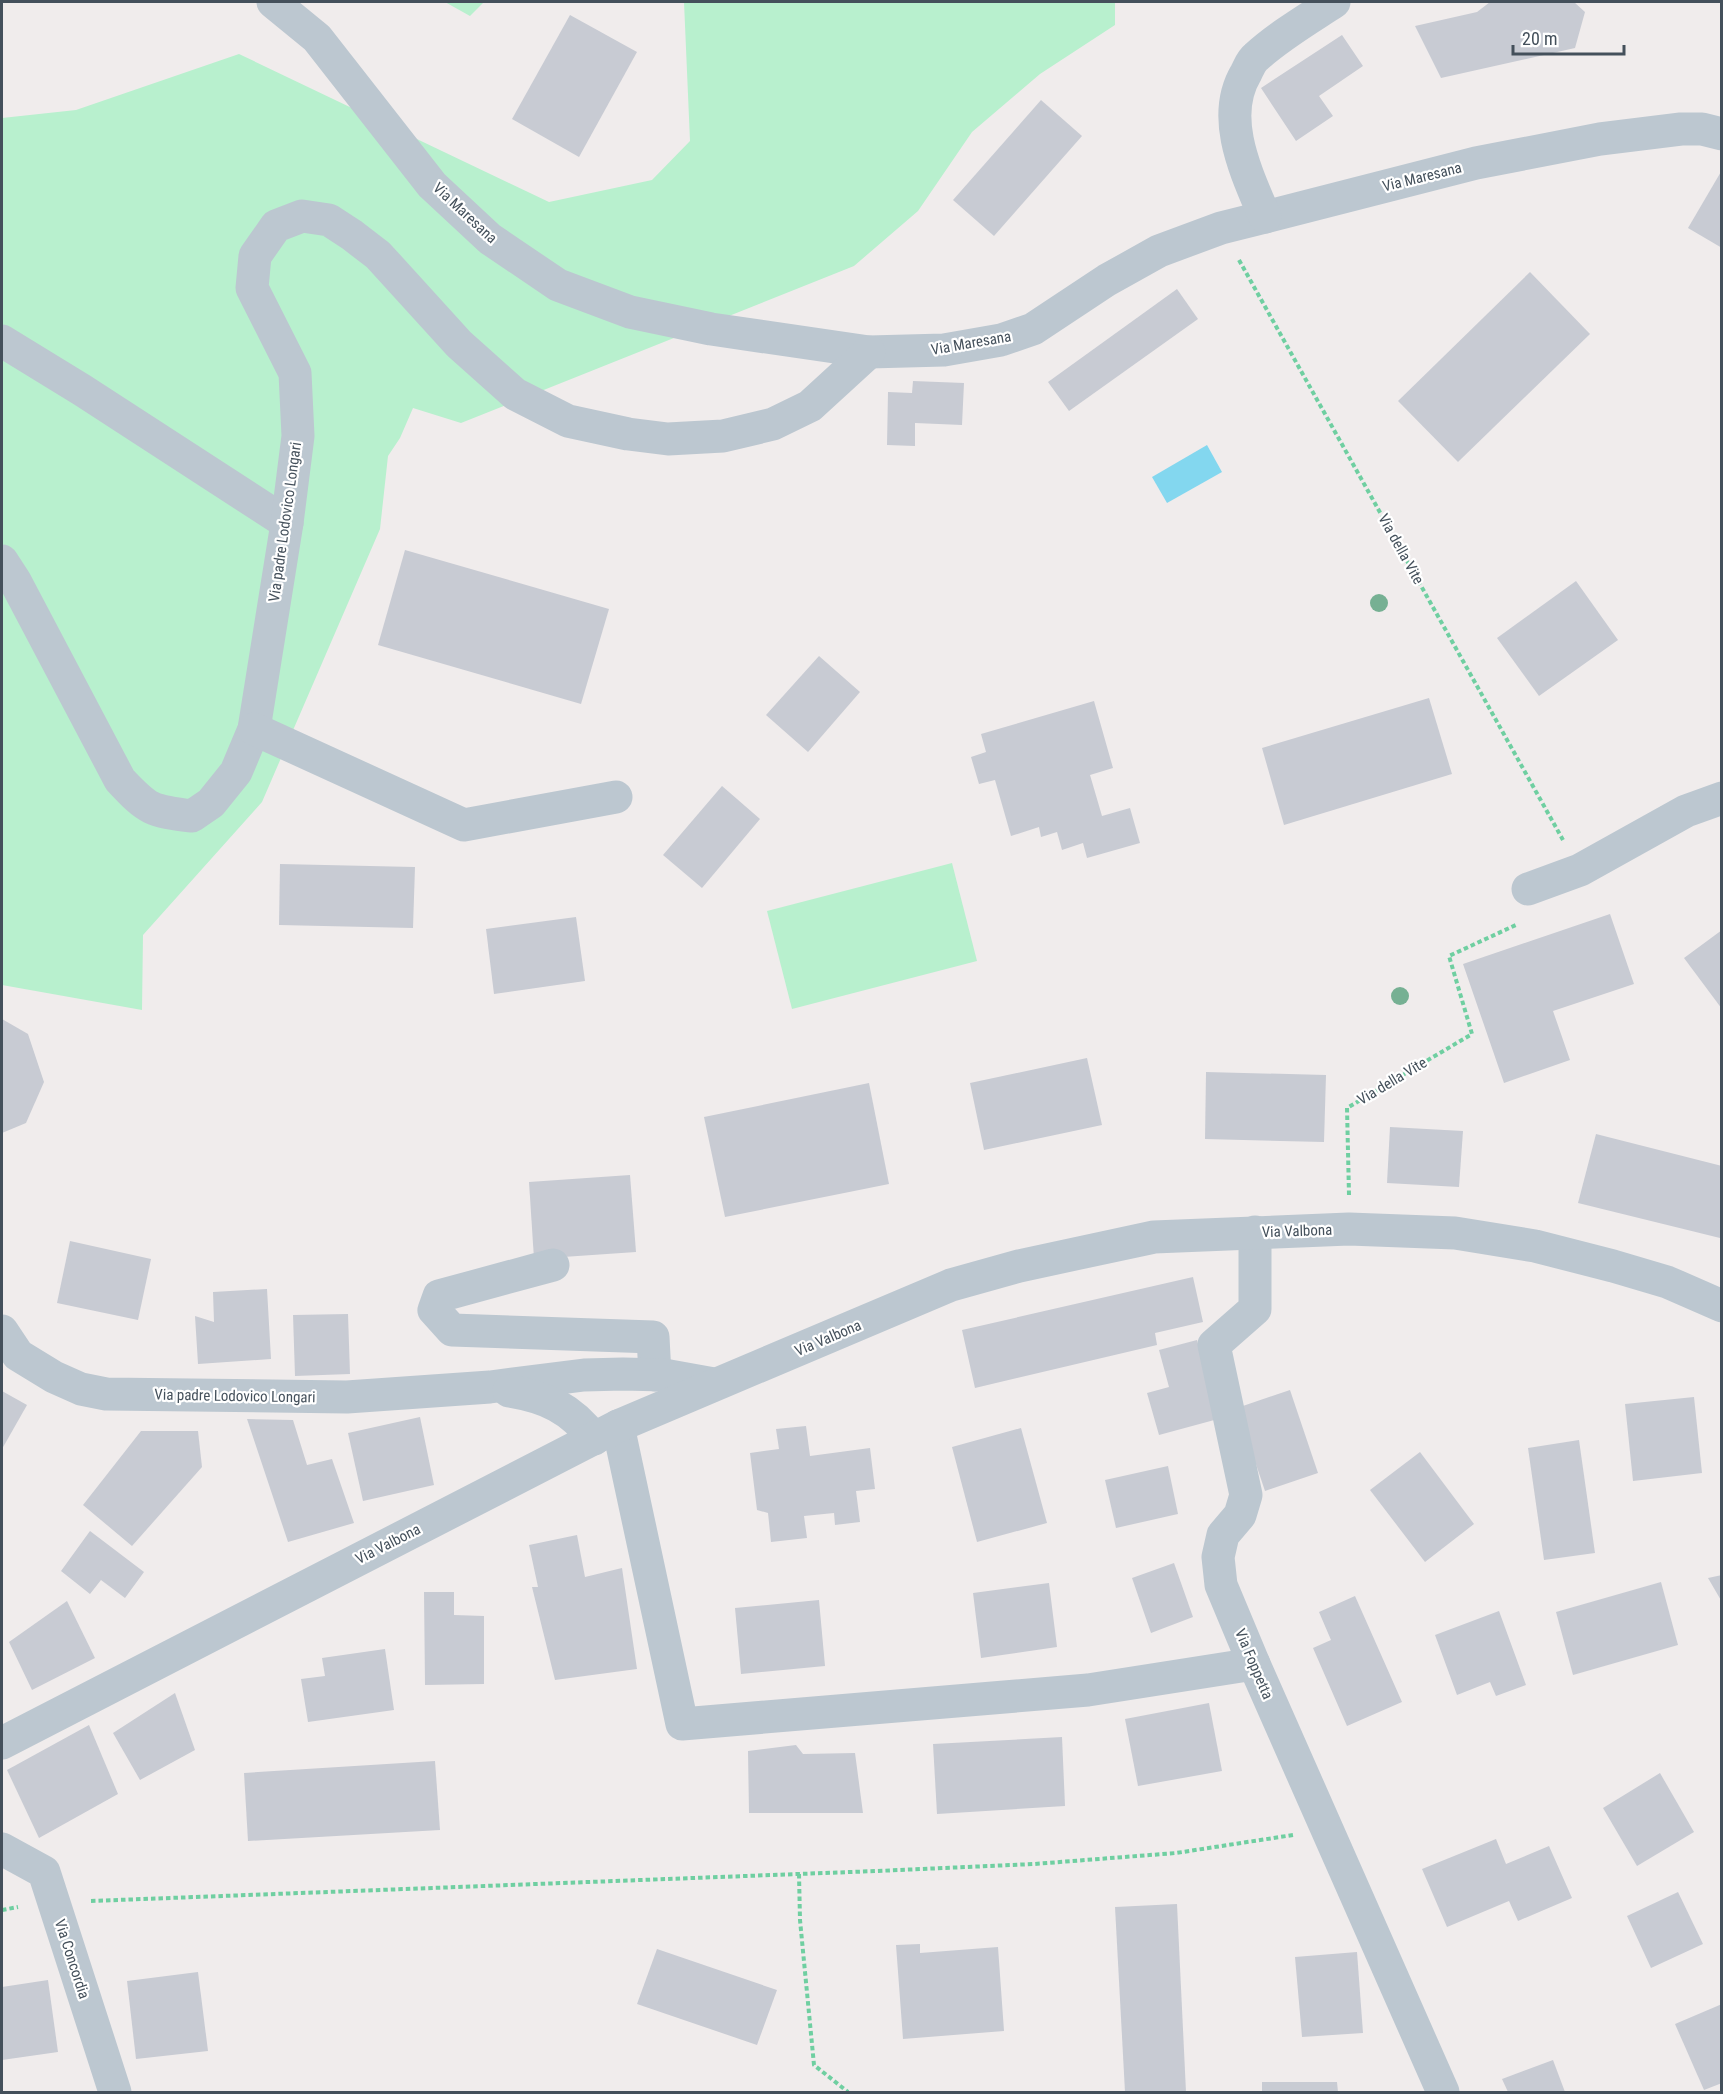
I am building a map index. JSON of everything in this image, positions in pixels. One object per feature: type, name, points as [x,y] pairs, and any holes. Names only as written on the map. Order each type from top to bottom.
[{"type":"street","name":"Via Maresana","points":[[273,2],[317,38],[432,184],[490,240],[558,285],[630,312],[711,328],[869,352],[944,350],[1001,340],[1033,329],[1107,280],[1159,251],[1221,228],[1476,163],[1600,139],[1681,129],[1702,129],[1722,134]]},
{"type":"street","points":[[1265,217],[1244,167],[1237,131],[1235,104],[1240,82],[1254,59],[1334,2]]},
{"type":"street","name":"Via padre Lodovico Longari","points":[[2,561],[15,581],[120,780],[142,803],[160,812],[192,816],[210,803],[236,772],[254,729],[287,523],[298,436],[295,373],[252,288],[255,256],[276,226],[302,216],[329,220],[378,255],[459,344],[515,394],[567,420],[628,434],[668,440],[723,436],[773,424],[810,406],[869,352]]},
{"type":"street","points":[[2,341],[287,523]]},
{"type":"street","points":[[254,729],[464,825],[616,797]]},
{"type":"street","points":[[1528,889],[1580,870],[1686,811],[1722,798]]},
{"type":"street","name":"Via Valbona","points":[[2,1743],[606,1432],[714,1384],[750,1371],[951,1285],[1008,1269],[1154,1237],[1349,1229],[1455,1233],[1535,1246],[1612,1266],[1667,1282],[1722,1306]]},
{"type":"street","name":"Via Foppetta","points":[[1255,1232],[1255,1309],[1214,1345],[1246,1495],[1240,1515],[1223,1535],[1218,1557],[1221,1585],[1443,2092]]},
{"type":"street","points":[[553,1265],[440,1296],[434,1310],[452,1330],[653,1336],[655,1375]]},
{"type":"street","name":"Via padre Lodovico Longari","points":[[2,1331],[18,1354],[54,1377],[81,1389],[106,1394],[347,1397],[490,1387],[584,1375],[655,1375],[714,1384]]},
{"type":"street","name":"Via padre Lodovico Longari","points":[[490,1387],[527,1394],[557,1404],[583,1425],[606,1432]]},
{"type":"street","points":[[606,1432],[682,1724],[1088,1690],[1254,1664]]},
{"type":"street","name":"Via Concordia","points":[[2,1849],[44,1872],[115,2092]]},
{"type":"path","name":"Via della Vite","points":[[1221,228],[1580,870]]},
{"type":"path","name":"Via della Vite","points":[[1349,1229],[1347,1108],[1472,1034],[1449,956]]},
{"type":"path","points":[[2,1910],[54,1902],[1034,1864],[1176,1853],[1283,1838],[1326,1827]]},
{"type":"path","points":[[799,1874],[800,1920],[814,2065],[848,2092]]},
{"type":"green space","points":[[445,2],[484,2],[470,16]]},
{"type":"green space","points":[[684,2],[1115,2],[1115,25],[1040,74],[972,132],[918,211],[854,266],[461,423],[413,408],[400,438],[388,456],[380,529],[262,802],[143,935],[142,1010],[2,985],[2,118],[76,110],[239,54],[549,202],[652,180],[690,141]]},
{"type":"green space","points":[[952,863],[977,961],[792,1009],[767,911]]},
{"type":"water","points":[[1207,445],[1222,472],[1167,503],[1152,477]]},
{"type":"building","points":[[1490,2],[1574,2],[1585,12],[1575,48],[1441,78],[1415,26],[1477,12]]},
{"type":"building","points":[[570,15],[637,52],[579,157],[512,119]]},
{"type":"building","points":[[1342,35],[1363,66],[1319,96],[1333,116],[1296,141],[1261,88]]},
{"type":"building","points":[[1041,100],[1082,136],[994,236],[953,200]]},
{"type":"building","points":[[1722,170],[1722,248],[1688,228]]},
{"type":"building","points":[[1530,272],[1590,334],[1458,462],[1398,401]]},
{"type":"building","points":[[1177,289],[1198,319],[1069,411],[1048,382]]},
{"type":"building","points":[[913,381],[964,383],[962,425],[915,423],[915,446],[887,445],[888,392],[912,393]]},
{"type":"building","points":[[405,550],[609,609],[581,704],[378,645]]},
{"type":"building","points":[[1576,581],[1618,640],[1539,696],[1497,638]]},
{"type":"building","points":[[819,656],[860,692],[808,752],[766,715]]},
{"type":"building","points":[[1429,698],[1452,774],[1284,825],[1262,748]]},
{"type":"building","points":[[1094,701],[1113,768],[1090,775],[1102,816],[1130,808],[1140,843],[1087,858],[1083,843],[1062,850],[1057,832],[1041,837],[1039,827],[1011,836],[995,780],[979,784],[971,757],[986,752],[981,734]]},
{"type":"building","points":[[722,786],[760,819],[702,888],[663,855]]},
{"type":"building","points":[[280,864],[415,867],[413,928],[279,925]]},
{"type":"building","points":[[1610,914],[1634,984],[1553,1011],[1570,1060],[1504,1083],[1463,964]]},
{"type":"building","points":[[576,917],[585,981],[494,994],[486,929]]},
{"type":"building","points":[[1722,930],[1722,1009],[1684,958]]},
{"type":"building","points":[[2,1019],[28,1034],[44,1082],[26,1123],[2,1133]]},
{"type":"building","points":[[1087,1058],[1102,1125],[984,1150],[970,1083]]},
{"type":"building","points":[[1206,1072],[1326,1075],[1324,1142],[1205,1139]]},
{"type":"building","points":[[869,1083],[889,1184],[725,1217],[704,1117]]},
{"type":"building","points":[[1390,1127],[1463,1131],[1459,1187],[1387,1183]]},
{"type":"building","points":[[1596,1134],[1722,1166],[1722,1231],[1720,1238],[1578,1203]]},
{"type":"building","points":[[630,1175],[636,1252],[534,1259],[529,1182]]},
{"type":"building","points":[[70,1241],[151,1259],[138,1320],[57,1303]]},
{"type":"building","points":[[1193,1277],[1203,1322],[1155,1333],[1157,1345],[975,1388],[962,1330]]},
{"type":"building","points":[[267,1289],[271,1359],[198,1364],[195,1316],[214,1322],[213,1292]]},
{"type":"building","points":[[348,1314],[350,1374],[295,1376],[293,1315]]},
{"type":"building","points":[[1197,1340],[1218,1419],[1159,1435],[1147,1393],[1169,1387],[1159,1350]]},
{"type":"building","points":[[1290,1390],[1318,1473],[1265,1491],[1237,1408]]},
{"type":"building","points":[[2,1391],[27,1405],[2,1449]]},
{"type":"building","points":[[1694,1397],[1702,1473],[1633,1481],[1625,1404]]},
{"type":"building","points":[[420,1417],[434,1485],[363,1501],[348,1433]]},
{"type":"building","points":[[247,1419],[293,1420],[307,1465],[332,1459],[354,1523],[288,1542]]},
{"type":"building","points":[[806,1426],[810,1456],[870,1448],[875,1489],[856,1491],[860,1522],[835,1525],[834,1513],[804,1516],[807,1538],[771,1542],[768,1513],[757,1510],[750,1453],[779,1449],[776,1429]]},
{"type":"building","points":[[1021,1428],[1047,1523],[977,1542],[952,1447]]},
{"type":"building","points":[[141,1431],[198,1431],[202,1467],[132,1546],[83,1505]]},
{"type":"building","points":[[1579,1440],[1595,1553],[1544,1560],[1528,1448]]},
{"type":"building","points":[[1420,1452],[1474,1524],[1425,1562],[1370,1490]]},
{"type":"building","points":[[1168,1466],[1178,1514],[1116,1528],[1105,1480]]},
{"type":"building","points":[[90,1531],[144,1572],[125,1598],[101,1580],[90,1594],[61,1571]]},
{"type":"building","points":[[577,1535],[585,1577],[622,1568],[637,1669],[555,1680],[532,1587],[538,1587],[529,1545]]},
{"type":"building","points":[[1174,1563],[1193,1617],[1151,1633],[1132,1578]]},
{"type":"building","points":[[1722,1575],[1722,1602],[1708,1578]]},
{"type":"building","points":[[1661,1582],[1678,1645],[1573,1675],[1556,1612]]},
{"type":"building","points":[[1049,1583],[1057,1647],[981,1658],[973,1593]]},
{"type":"building","points":[[424,1592],[454,1592],[454,1615],[484,1616],[484,1684],[425,1685]]},
{"type":"building","points":[[1355,1596],[1402,1702],[1347,1726],[1313,1648],[1331,1640],[1319,1612]]},
{"type":"building","points":[[819,1600],[825,1666],[741,1674],[735,1608]]},
{"type":"building","points":[[67,1601],[95,1658],[32,1690],[9,1642]]},
{"type":"building","points":[[1499,1611],[1526,1685],[1496,1696],[1490,1682],[1457,1695],[1435,1635]]},
{"type":"building","points":[[385,1649],[394,1710],[308,1722],[301,1679],[325,1676],[322,1658]]},
{"type":"building","points":[[175,1693],[195,1750],[140,1780],[113,1733]]},
{"type":"building","points":[[1209,1703],[1222,1771],[1138,1786],[1125,1719]]},
{"type":"building","points":[[89,1725],[118,1794],[39,1838],[7,1770]]},
{"type":"building","points":[[1062,1737],[1065,1806],[937,1814],[933,1744]]},
{"type":"building","points":[[796,1745],[803,1754],[855,1753],[863,1813],[749,1813],[748,1751]]},
{"type":"building","points":[[435,1761],[440,1830],[248,1841],[244,1773]]},
{"type":"building","points":[[1660,1773],[1694,1832],[1637,1866],[1603,1808]]},
{"type":"building","points":[[1496,1839],[1506,1864],[1549,1846],[1572,1898],[1518,1921],[1509,1901],[1447,1927],[1422,1869]]},
{"type":"building","points":[[1678,1892],[1703,1944],[1651,1968],[1627,1916]]},
{"type":"building","points":[[1177,1904],[1186,2092],[1125,2092],[1115,1907]]},
{"type":"building","points":[[920,1944],[920,1953],[998,1947],[1004,2031],[903,2039],[896,1945]]},
{"type":"building","points":[[657,1949],[777,1990],[757,2045],[637,2004]]},
{"type":"building","points":[[1357,1952],[1363,2033],[1302,2037],[1295,1957]]},
{"type":"building","points":[[198,1972],[208,2051],[136,2059],[127,1981]]},
{"type":"building","points":[[48,1980],[58,2052],[2,2060],[2,1987]]},
{"type":"building","points":[[1722,2004],[1722,2083],[1704,2090],[1675,2024]]},
{"type":"building","points":[[1553,2060],[1565,2092],[1508,2092],[1502,2079]]},
{"type":"building","points":[[1262,2082],[1337,2082],[1338,2092],[1262,2092]]}]
